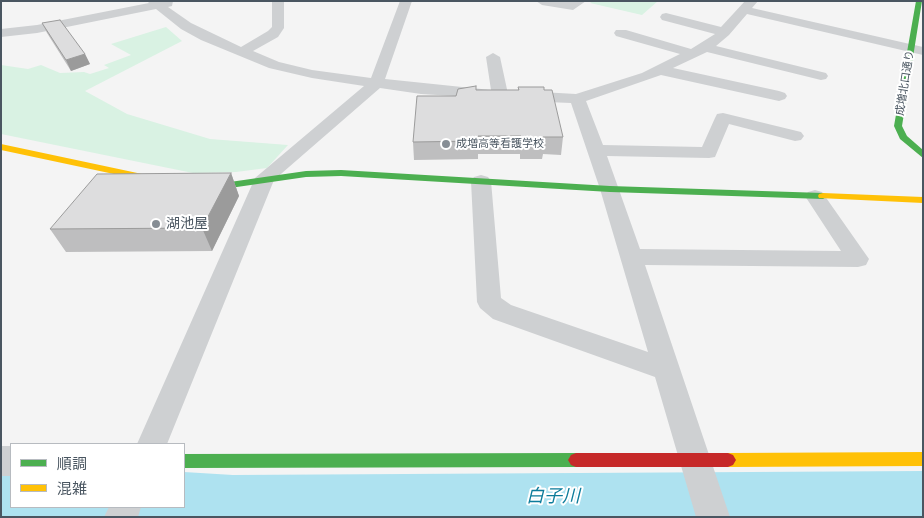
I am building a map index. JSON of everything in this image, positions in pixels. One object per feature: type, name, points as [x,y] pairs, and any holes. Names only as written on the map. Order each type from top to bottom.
[{"type":"street","points":[[1,33],[37,29],[156,3],[176,1]]},
{"type":"street","points":[[242,52],[273,34],[278,28],[278,1]]},
{"type":"street","points":[[152,443],[264,180],[376,83],[406,1]]},
{"type":"street","points":[[542,1],[573,6],[580,1]]},
{"type":"street","name":"成増北口通り","points":[[919,1],[917,49],[898,126],[903,137],[923,155]]},
{"type":"street","points":[[156,3],[186,26],[206,37],[274,65],[312,74],[421,89],[577,99],[660,70],[700,51],[724,32],[749,6],[917,49]]},
{"type":"street","points":[[666,17],[724,32]]},
{"type":"street","points":[[621,33],[821,76]]},
{"type":"street","points":[[493,58],[500,94]]},
{"type":"street","points":[[660,70],[779,96]]},
{"type":"street","points":[[577,99],[610,189],[713,517]]},
{"type":"street","points":[[595,150],[709,154],[724,118],[795,136]]},
{"type":"street","points":[[1,147],[190,187],[223,186],[306,174],[341,173],[610,189],[923,200]]},
{"type":"street","points":[[481,181],[489,302],[502,312],[666,369]]},
{"type":"street","points":[[631,257],[858,260],[815,196]]},
{"type":"street","points":[[185,461],[923,459]]},
{"type":"green space","points":[[593,1],[658,1],[642,15],[590,3]]},
{"type":"green space","points":[[166,27],[182,41],[85,91],[127,114],[210,139],[288,145],[267,168],[236,172],[193,173],[1,134],[1,65],[28,69],[41,65],[60,73],[84,72],[90,74],[109,68],[104,65],[131,55],[111,44]]},
{"type":"water","name":"白子川","points":[[923,471],[923,517],[1,517],[1,472],[10,472],[10,508],[185,508],[185,472],[233,475]]},
{"type":"building","points":[[60,20],[85,54],[66,60],[42,23]]},
{"type":"building","points":[[476,86],[476,90],[519,90],[518,87],[544,87],[544,90],[552,90],[563,137],[543,137],[544,141],[522,141],[521,136],[478,136],[478,141],[413,142],[417,96],[456,96],[458,89]]},
{"type":"building","points":[[231,173],[202,228],[50,229],[97,174]]},
{"type":"traffic: fast","points":[[919,1],[898,126],[903,137],[923,155]]},
{"type":"traffic: fast","points":[[175,184],[189,187],[223,186],[306,174],[341,173],[610,189],[823,196]]},
{"type":"traffic: fast","points":[[185,461],[576,460]]},
{"type":"traffic: slow","points":[[1,147],[175,184]]},
{"type":"traffic: slow","points":[[823,196],[923,200]]},
{"type":"traffic: slow","points":[[728,460],[923,459]]},
{"type":"traffic: jam","points":[[576,460],[728,460]]},
{"type":"place","name":"成増高等看護学校","points":[[446,144]]},
{"type":"place","name":"湖池屋","points":[[156,224]]}]
